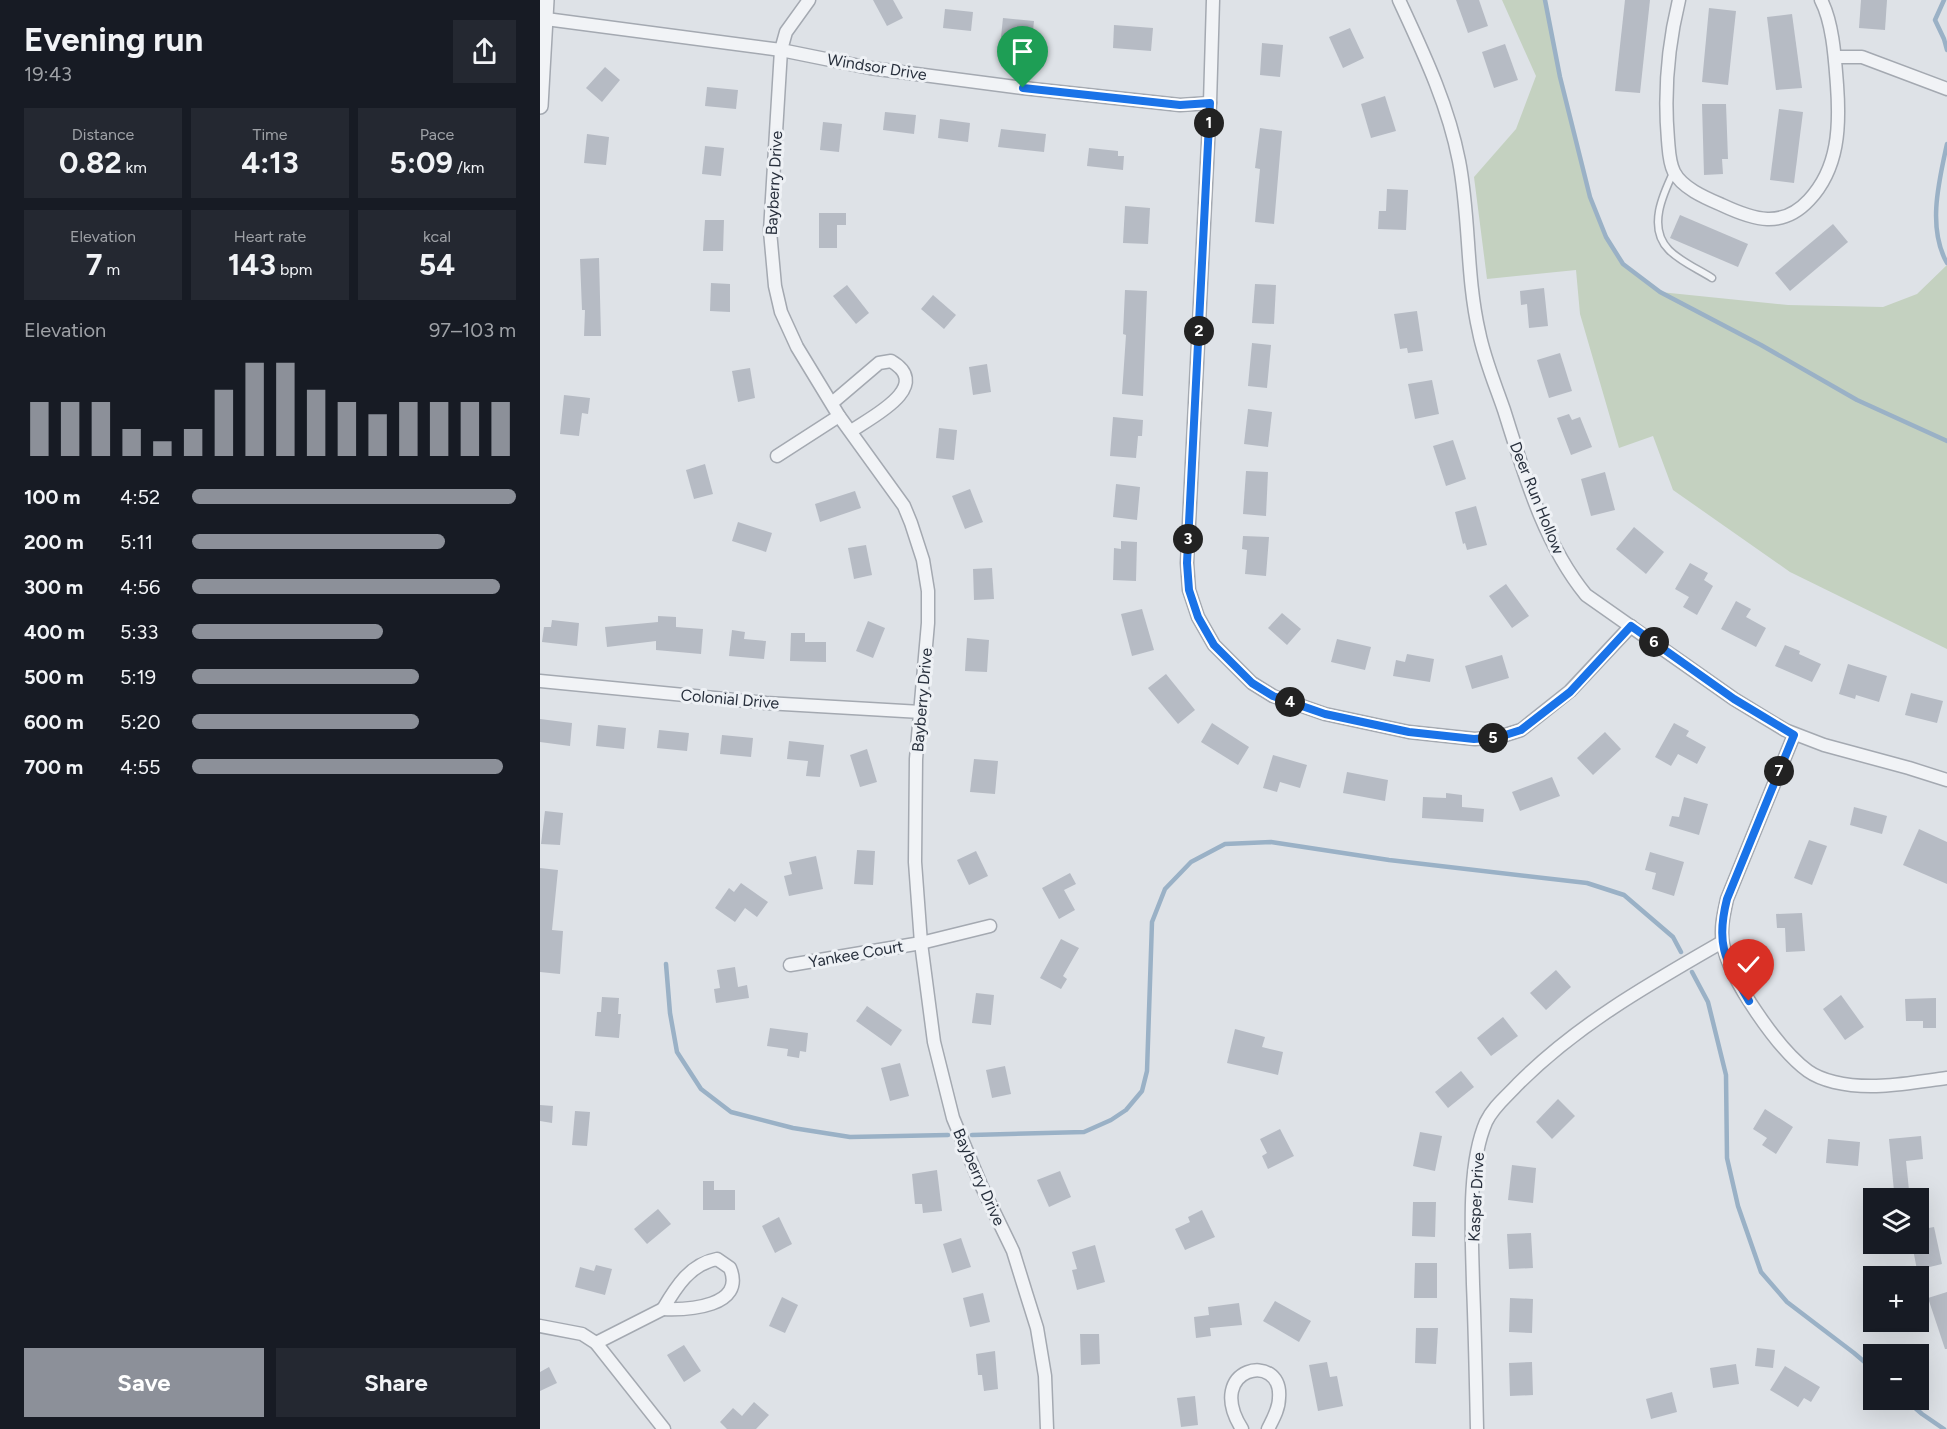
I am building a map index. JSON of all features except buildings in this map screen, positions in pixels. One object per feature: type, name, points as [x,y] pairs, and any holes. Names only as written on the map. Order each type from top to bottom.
[{"type":"street","points":[[540,106],[546,0]]},
{"type":"street","name":"Bayberry Drive","points":[[809,0],[786,32],[781,50],[770,231],[775,286],[781,312],[797,347],[840,416],[904,506],[922,560],[928,591],[928,622],[916,770],[915,862],[921,943],[934,1042],[953,1118],[981,1185],[1013,1251],[1036,1328],[1044,1376],[1047,1429]]},
{"type":"street","points":[[1213,0],[1187,563],[1189,590],[1198,617],[1214,645],[1252,683],[1273,696],[1325,714],[1409,732],[1474,739],[1499,737],[1521,730],[1570,692],[1631,626]]},
{"type":"street","name":"Deer Run Hollow","points":[[1399,0],[1425,56],[1450,123],[1459,161],[1467,220],[1471,281],[1479,332],[1525,474],[1553,543],[1570,575],[1586,594],[1734,699],[1794,735],[1947,780]]},
{"type":"street","points":[[1679,0],[1666,87],[1668,138],[1674,171],[1685,185],[1742,215],[1769,219],[1783,218],[1798,211],[1824,181],[1832,162],[1839,111],[1835,57],[1826,10],[1821,0]]},
{"type":"street","name":"Windsor Drive","points":[[546,19],[781,50],[870,68],[1023,88],[1180,105],[1210,103]]},
{"type":"street","points":[[1835,57],[1863,57],[1947,89]]},
{"type":"street","points":[[832,403],[879,363],[891,361],[901,369],[906,377],[907,384],[904,390],[887,407],[851,431]]},
{"type":"street","points":[[777,456],[840,416]]},
{"type":"street","name":"Colonial Drive","points":[[540,681],[766,703],[921,712]]},
{"type":"street","points":[[1794,735],[1727,899],[1722,918],[1722,942],[1728,964],[1749,1001],[1790,1055],[1810,1072],[1831,1081],[1859,1086],[1892,1085],[1947,1078]]},
{"type":"street","name":"Yankee Court","points":[[790,965],[921,943],[990,926]]},
{"type":"street","name":"Kasper Drive","points":[[1477,1429],[1472,1234],[1474,1174],[1478,1148],[1486,1121],[1497,1106],[1545,1057],[1634,993],[1722,942]]},
{"type":"street","points":[[596,1342],[663,1309],[693,1309],[722,1299],[730,1291],[733,1282],[730,1268],[717,1259],[696,1268],[679,1283],[663,1309]]},
{"type":"street","points":[[540,1326],[582,1334],[596,1342],[664,1429]]},
{"type":"street","points":[[1242,1429],[1233,1411],[1231,1399],[1234,1383],[1239,1376],[1248,1371],[1259,1370],[1268,1373],[1275,1380],[1279,1390],[1280,1400],[1268,1429]]},
{"type":"lane","points":[[1674,171],[1659,205],[1660,234],[1667,249],[1712,278]]},
{"type":"green space","points":[[1502,0],[1544,0],[1560,77],[1590,197],[1606,237],[1623,264],[1660,292],[1788,305],[1883,307],[1917,294],[1947,265],[1947,649],[1790,572],[1673,490],[1653,436],[1619,448],[1580,314],[1576,270],[1487,279],[1474,177],[1516,129],[1536,76]]},
{"type":"waterway","points":[[1545,0],[1560,77],[1590,197],[1606,237],[1623,264],[1660,292],[1761,345],[1857,400],[1947,441]]},
{"type":"waterway","points":[[1944,0],[1935,20],[1947,50]]},
{"type":"waterway","points":[[1947,144],[1936,204],[1937,235],[1947,263]]},
{"type":"waterway","points":[[972,1135],[1084,1132],[1111,1120],[1126,1110],[1142,1091],[1147,1071],[1152,922],[1165,889],[1191,862],[1225,844],[1271,842],[1389,860],[1587,883],[1624,895],[1673,937],[1681,952]]},
{"type":"waterway","points":[[666,964],[670,1013],[677,1052],[701,1089],[731,1112],[793,1128],[850,1137],[948,1135]]},
{"type":"waterway","points":[[1692,972],[1708,1002],[1726,1075],[1727,1158],[1738,1206],[1761,1272],[1787,1302],[1863,1361]]},
{"type":"waterway","points":[[1917,1410],[1944,1429]]},
{"type":"route","points":[[1023,88],[1180,105],[1210,103],[1187,563],[1189,590],[1198,617],[1214,645],[1252,683],[1273,696],[1325,714],[1409,732],[1474,739],[1499,737],[1521,730],[1570,692],[1631,626],[1734,699],[1794,735],[1727,899],[1722,918],[1722,942],[1728,964],[1749,1001]]}]
